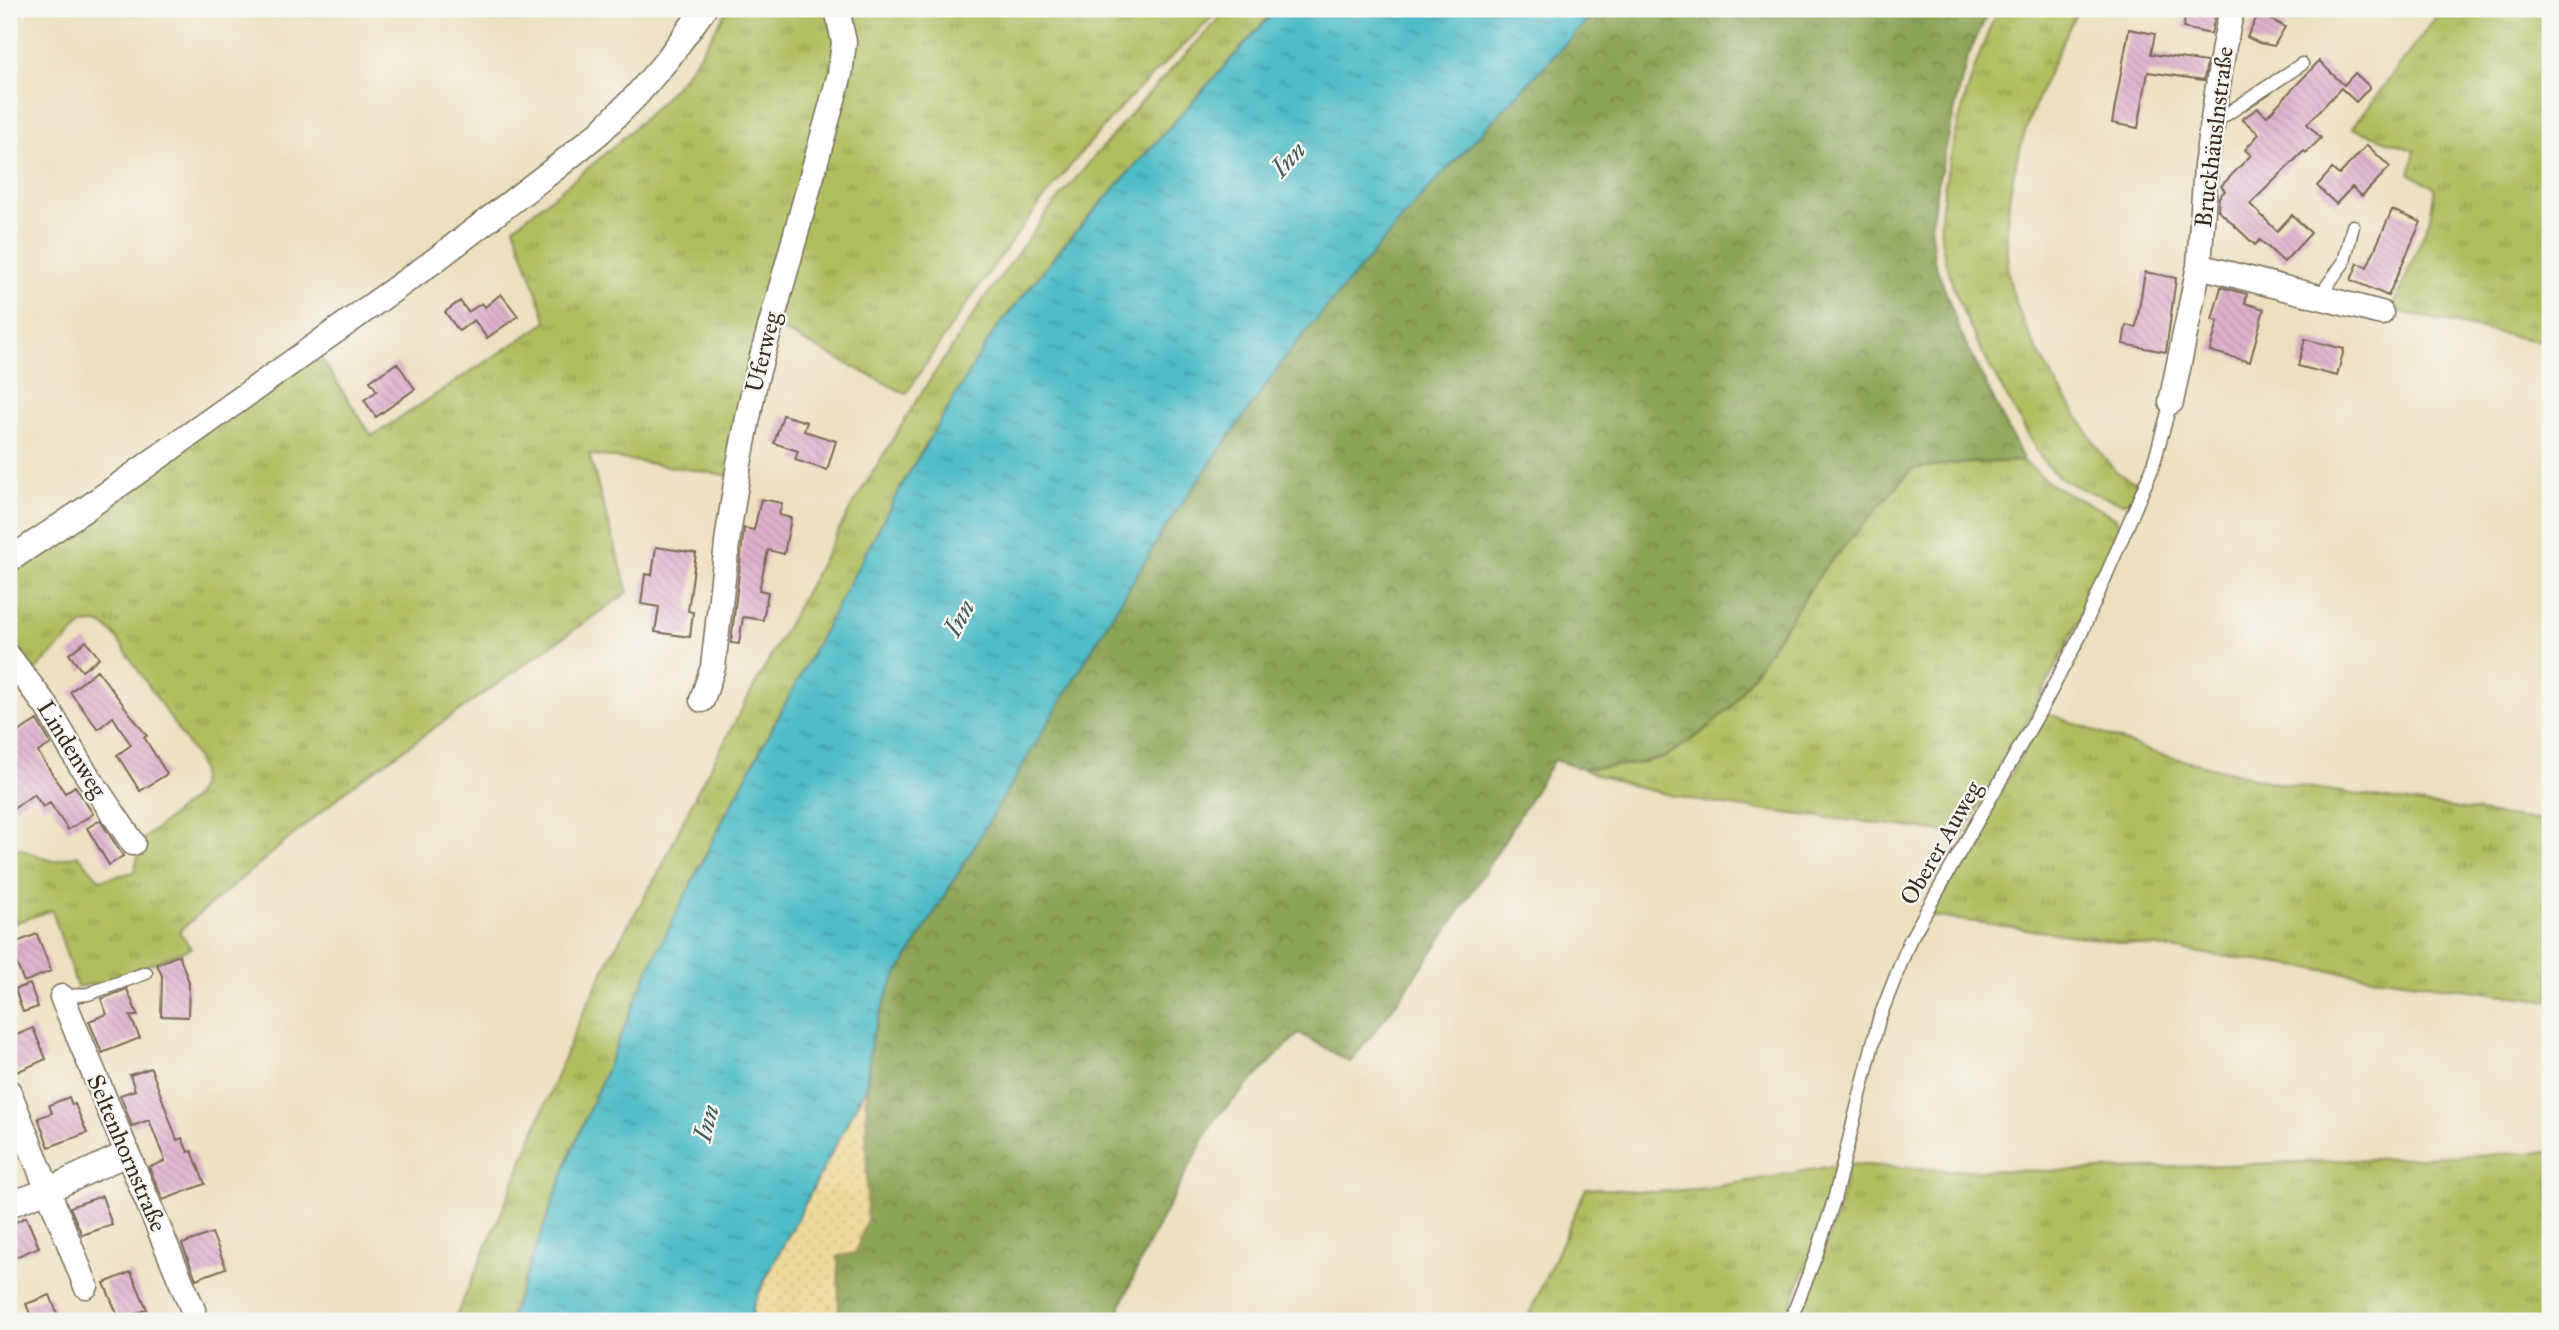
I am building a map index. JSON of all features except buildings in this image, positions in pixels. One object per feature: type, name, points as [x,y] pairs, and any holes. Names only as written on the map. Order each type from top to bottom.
[{"type":"street","points":[[9,560],[84,510],[434,261],[568,158],[600,132],[636,96],[667,60],[704,9]]},
{"type":"street","name":"Uferweg","points":[[702,700],[713,667],[730,523],[753,393],[840,74],[844,42],[837,9]]},
{"type":"street","name":"Bruckhäuslnstraße","points":[[2171,402],[2199,266],[2206,166],[2232,9]]},
{"type":"street","points":[[2199,266],[2381,313]]},
{"type":"street","name":"Lindenweg","points":[[9,657],[47,707],[81,766],[133,843]]},
{"type":"street","name":"Seltenhornstraße","points":[[62,997],[193,1310]]},
{"type":"street","points":[[9,1092],[86,1286]]},
{"type":"street","points":[[9,1206],[128,1153]]},
{"type":"lane","points":[[2212,124],[2302,64]]},
{"type":"lane","points":[[2319,297],[2344,261],[2353,226]]},
{"type":"lane","name":"Oberer Auweg","points":[[1790,1321],[1817,1253],[1834,1200],[1879,1019],[1910,940],[2080,636],[2152,469],[2171,402]]},
{"type":"lane","points":[[62,997],[88,994],[146,972]]},
{"type":"green space","points":[[728,9],[832,9],[839,42],[732,476],[589,454],[628,592],[353,785],[179,931],[191,948],[105,982],[77,987],[52,910],[9,925],[9,853],[20,849],[53,861],[78,855],[100,880],[134,872],[142,840],[193,798],[200,787],[201,771],[196,757],[116,637],[101,624],[82,625],[9,696],[9,569],[317,352],[372,436],[547,322],[514,227],[598,160],[658,105],[704,48]]},
{"type":"green space","points":[[843,9],[1219,9],[1128,100],[1067,170],[984,280],[906,394],[776,327]]},
{"type":"green space","points":[[1228,9],[1276,9],[1068,240],[993,333],[904,481],[723,820],[652,962],[572,1150],[509,1321],[454,1321],[503,1209],[576,1028],[611,955],[661,868],[698,790],[852,506],[920,395],[982,302],[1049,210],[1141,102]]},
{"type":"green space","points":[[1598,9],[1990,9],[1967,58],[1937,186],[1931,229],[1934,260],[1961,334],[2024,461],[1947,464],[1912,469],[1823,570],[1731,707],[1704,731],[1665,757],[1635,764],[1582,769],[1554,760],[1432,953],[1350,1062],[1299,1033],[1214,1120],[1148,1245],[1114,1321],[839,1321],[838,1256],[855,1252],[871,1039],[890,987],[1164,529],[1292,348],[1419,199]]},
{"type":"green space","points":[[1999,9],[2078,9],[2039,95],[2019,153],[2008,213],[2008,269],[2022,318],[2060,389],[2104,458],[2120,474],[2140,482],[2134,497],[2124,503],[2067,482],[2042,459],[1974,336],[1947,267],[1941,223],[1949,161],[1978,58]]},
{"type":"green space","points":[[2442,9],[2509,9],[2517,14],[2521,9],[2550,9],[2550,344],[2392,310],[2430,218],[2435,188],[2410,174],[2415,151],[2352,128]]},
{"type":"green space","points":[[2024,461],[2050,484],[2115,517],[2118,534],[2045,688],[1962,835],[1722,805],[1628,784],[1582,769],[1635,764],[1665,757],[1704,731],[1731,707],[1823,570],[1912,469],[1947,464]]},
{"type":"green space","points":[[2046,713],[2155,753],[2271,782],[2550,822],[2550,1001],[1930,916]]},
{"type":"green space","points":[[2550,1152],[2550,1321],[1796,1321],[1837,1216],[1849,1164],[1948,1170],[2074,1171]]},
{"type":"green space","points":[[1837,1165],[1818,1236],[1784,1321],[1526,1321],[1586,1188],[1657,1192],[1708,1188]]},
{"type":"sand","points":[[866,1087],[867,1219],[855,1253],[838,1256],[839,1321],[752,1321],[753,1306],[766,1278]]},
{"type":"water","name":"Inn","points":[[1276,9],[1598,9],[1419,199],[1292,348],[1164,529],[890,987],[871,1039],[866,1087],[766,1278],[753,1306],[752,1321],[509,1321],[572,1150],[652,962],[723,820],[904,481],[993,333],[1068,240]]}]
